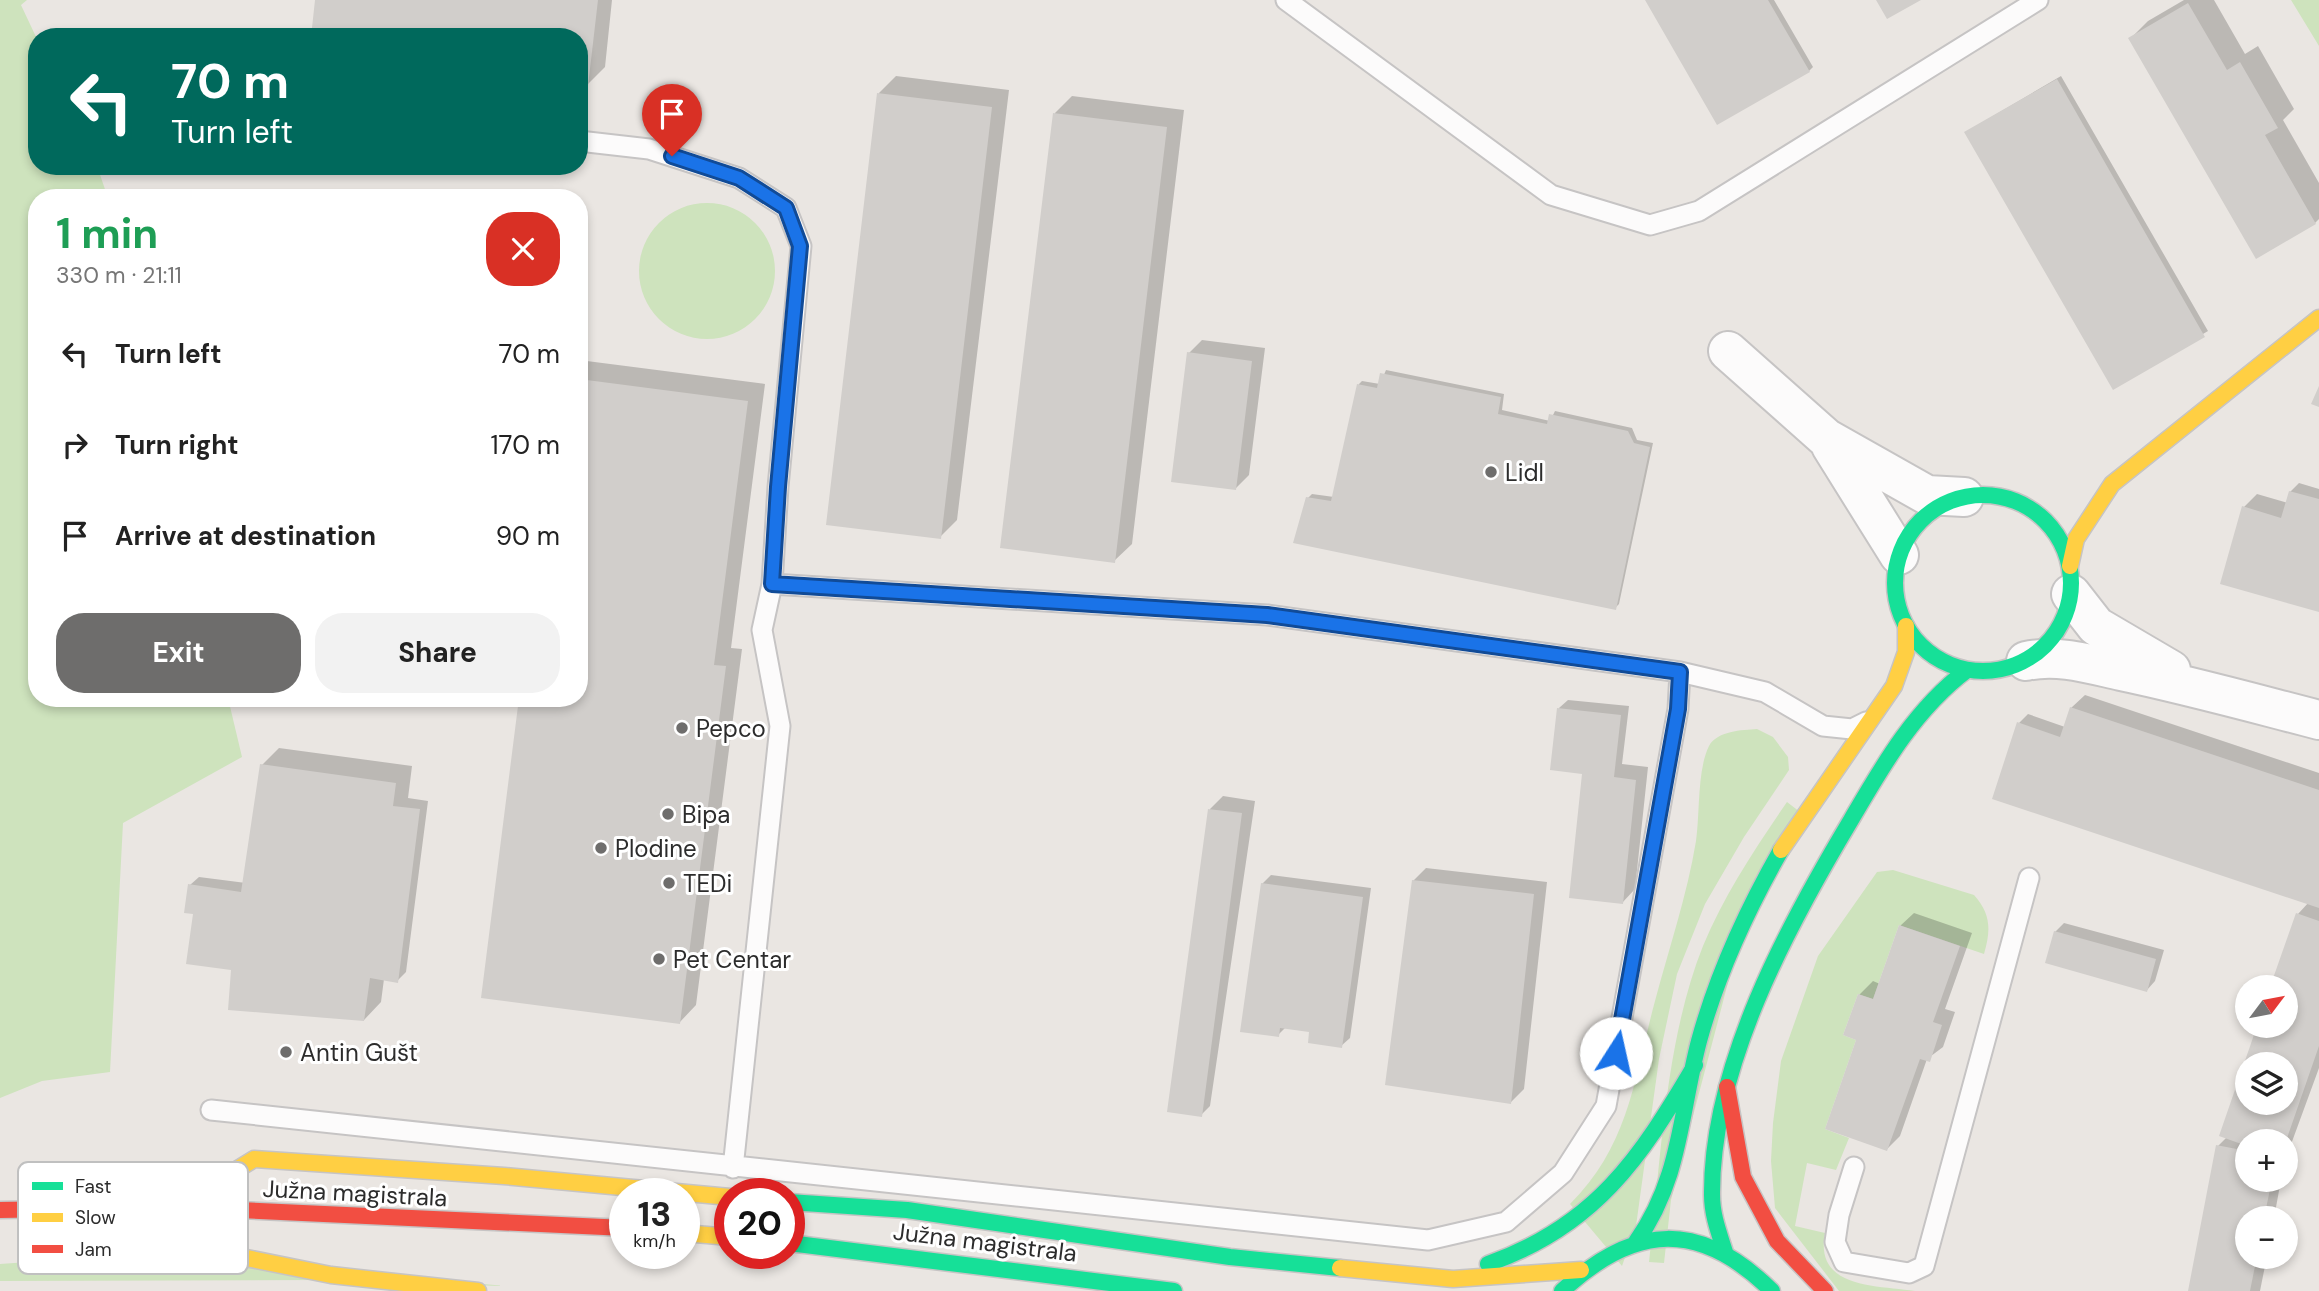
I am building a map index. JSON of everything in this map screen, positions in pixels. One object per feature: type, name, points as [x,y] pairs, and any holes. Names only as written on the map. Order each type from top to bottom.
[{"type":"main road","points":[[2084,495],[2112,484],[2319,318]]},
{"type":"main road","points":[[1906,626],[1929,653],[1945,663],[1967,670],[2000,670],[2026,661],[2048,644],[2063,621],[2076,539],[2112,484]]},
{"type":"main road","points":[[1636,1242],[1649,1227],[1667,1189],[1681,1139],[1699,1042],[1723,969],[1767,876],[1827,781],[1878,713],[1906,652],[1906,626],[1895,591],[1899,555],[1917,524],[1938,507],[1964,497],[1992,495],[2027,508],[2042,517],[2060,539],[2070,580]]},
{"type":"main road","points":[[2027,508],[2053,503]]},
{"type":"main road","points":[[1725,1252],[1712,1198],[1727,1087],[1762,984],[1828,856],[1873,782],[1940,690],[1967,670]]},
{"type":"main road","points":[[1433,1277],[1535,1249],[1588,1211],[1638,1156],[1695,1065]]},
{"type":"main road","points":[[1727,1087],[1743,1177],[1777,1241],[1825,1291]]},
{"type":"main road","points":[[248,1162],[254,1158],[505,1176],[714,1196]]},
{"type":"main road","points":[[805,1203],[907,1210],[1230,1257],[1433,1277],[1523,1276],[1581,1270]]},
{"type":"main road","name":"Južna magistrala","points":[[248,1210],[609,1227]]},
{"type":"main road","name":"Južna magistrala","points":[[0,1212],[18,1211]]},
{"type":"main road","points":[[0,1212],[18,1215]]},
{"type":"main road","points":[[1562,1291],[1581,1270],[1599,1257],[1636,1242],[1683,1240],[1725,1252],[1744,1263],[1772,1291]]},
{"type":"main road","name":"Južna magistrala","points":[[805,1245],[1174,1291]]},
{"type":"main road","points":[[248,1258],[331,1275],[478,1291]]},
{"type":"street","points":[[1728,351],[1826,438],[1927,495],[1964,497]]},
{"type":"street","points":[[1826,438],[1899,555]]},
{"type":"street","points":[[2070,580],[2096,626],[2203,688]]},
{"type":"street","points":[[2026,661],[2060,659],[2203,688],[2319,720]]},
{"type":"lane","points":[[1286,0],[1551,195],[1650,225],[1699,211],[2038,0]]},
{"type":"lane","points":[[588,142],[649,149],[739,178],[786,208],[800,246],[772,584],[762,630],[780,726],[733,1168]]},
{"type":"lane","points":[[772,584],[1267,615],[1680,672],[1765,692],[1823,726],[1852,729],[1878,713]]},
{"type":"lane","points":[[211,1110],[733,1168],[901,1182],[1428,1240],[1506,1222],[1563,1173],[1606,1106],[1678,709],[1680,672]]},
{"type":"lane","points":[[1823,726],[1832,753],[1827,781]]},
{"type":"lane","points":[[1854,1167],[1839,1215],[1835,1242],[1844,1262],[1909,1273],[1924,1266],[2028,878]]},
{"type":"green space","points":[[0,0],[27,0],[21,5],[32,28],[28,28],[28,175],[100,175],[105,189],[28,189],[28,707],[230,707],[242,757],[123,823],[110,1072],[42,1081],[0,1098]]},
{"type":"green space","points":[[2291,0],[2319,0],[2319,46]]},
{"type":"green space","points":[[707,203],[733,208],[755,223],[770,245],[775,271],[770,297],[755,319],[733,334],[707,339],[681,334],[659,319],[644,297],[639,271],[644,245],[659,223],[681,208]]},
{"type":"green space","points":[[1757,729],[1773,737],[1788,757],[1789,770],[1744,837],[1705,904],[1677,974],[1659,1059],[1636,1226],[1622,1266],[1570,1204],[1606,1158],[1618,1134],[1635,1083],[1688,882],[1696,841],[1705,756],[1709,746],[1718,737]]},
{"type":"green space","points":[[1787,802],[1800,812],[1756,876],[1671,1200],[1664,1263],[1649,1262],[1666,1101],[1680,1021],[1690,983],[1703,946],[1721,908],[1752,854]]},
{"type":"green space","points":[[1893,870],[1974,895],[1984,909],[1988,937],[1984,954],[1899,925],[1873,999],[1858,994],[1843,1035],[1856,1040],[1825,1129],[1849,1138],[1836,1170],[1807,1163],[1795,1226],[1825,1233],[1824,1251],[1829,1265],[1838,1274],[1866,1285],[1915,1291],[1839,1291],[1775,1208],[1771,1161],[1773,1123],[1781,1061],[1818,956],[1877,872]]},
{"type":"green space","points":[[18,1263],[18,1274],[248,1274],[248,1263],[506,1286],[322,1280],[0,1281],[0,1264]]},
{"type":"building","points":[[315,0],[598,0],[588,86],[588,28],[312,28]]},
{"type":"building","points":[[1645,0],[1768,0],[1810,72],[1717,125]]},
{"type":"building","points":[[1876,0],[1921,0],[1887,19]]},
{"type":"building","points":[[2188,3],[2227,70],[2240,62],[2278,128],[2265,135],[2316,224],[2256,259],[2128,38]]},
{"type":"building","points":[[2057,79],[2205,337],[2113,390],[1964,132]]},
{"type":"building","points":[[877,93],[992,107],[941,539],[826,525]]},
{"type":"building","points":[[1053,113],[1167,127],[1115,563],[1000,548]]},
{"type":"building","points":[[1187,352],[1252,361],[1236,490],[1171,482]]},
{"type":"building","name":"Lidl","points":[[1380,373],[1501,397],[1498,414],[1547,424],[1549,414],[1628,431],[1634,443],[1650,447],[1616,610],[1293,543],[1306,497],[1331,501],[1357,384],[1377,388]]},
{"type":"building","name":"Plodine","points":[[588,380],[748,401],[714,665],[726,666],[680,1024],[481,998],[518,707],[588,707]]},
{"type":"building","points":[[2319,386],[2319,407],[2311,404]]},
{"type":"building","points":[[2289,491],[2319,499],[2319,612],[2220,584],[2242,506],[2281,518]]},
{"type":"building","points":[[2070,707],[2319,790],[2319,908],[1992,799],[2017,722],[2060,737]]},
{"type":"building","points":[[1557,708],[1621,715],[1614,777],[1636,780],[1623,904],[1569,898],[1582,774],[1550,770]]},
{"type":"building","points":[[260,764],[396,783],[393,806],[420,809],[398,983],[370,978],[364,1021],[228,1010],[231,970],[186,964],[193,914],[184,913],[188,884],[241,892]]},
{"type":"building","points":[[1208,809],[1242,813],[1202,1117],[1167,1112]]},
{"type":"building","points":[[1412,880],[1534,894],[1511,1104],[1385,1085]]},
{"type":"building","points":[[1261,883],[1363,897],[1342,1048],[1308,1043],[1309,1032],[1280,1028],[1279,1037],[1240,1032]]},
{"type":"building","points":[[2296,913],[2319,921],[2319,1046],[2298,1106],[2298,1052],[2248,1052],[2253,1038],[2298,1038],[2298,975],[2274,975]]},
{"type":"building","points":[[1899,925],[1960,946],[1933,1022],[1942,1025],[1930,1062],[1920,1059],[1887,1151],[1825,1129],[1856,1040],[1843,1035],[1858,994],[1873,999]]},
{"type":"building","points":[[2054,931],[2156,959],[2147,992],[2045,963]]},
{"type":"building","points":[[2235,1090],[2235,1115],[2295,1115],[2290,1129],[2235,1129],[2235,1142],[2219,1136]]},
{"type":"building","points":[[2216,1145],[2235,1149],[2235,1192],[2269,1192],[2267,1206],[2235,1206],[2235,1269],[2254,1269],[2250,1291],[2188,1291]]},
{"type":"traffic: fast","points":[[1983,495],[2017,502],[2045,521],[2064,549],[2071,583],[2064,617],[2045,645],[2017,664],[1983,671],[1949,664],[1921,645],[1902,617],[1895,583],[1902,549],[1921,521],[1949,502],[1983,495]]},
{"type":"traffic: fast","points":[[1725,1252],[1712,1202],[1715,1147],[1724,1097],[1757,1000],[1802,906],[1888,759],[1931,702],[1967,670]]},
{"type":"traffic: fast","points":[[1636,1242],[1651,1218],[1671,1170],[1699,1041],[1715,991],[1745,919],[1781,850]]},
{"type":"traffic: fast","points":[[1488,1264],[1558,1230],[1611,1186],[1634,1159],[1695,1065]]},
{"type":"traffic: fast","points":[[805,1203],[907,1210],[1230,1257],[1340,1268]]},
{"type":"traffic: fast","points":[[1562,1291],[1615,1252],[1642,1242],[1667,1239],[1693,1242],[1719,1251],[1772,1291]]},
{"type":"traffic: fast","points":[[805,1245],[1174,1291]]},
{"type":"traffic: slow","points":[[2070,566],[2076,539],[2112,484],[2319,318]]},
{"type":"traffic: slow","points":[[1781,850],[1894,686],[1906,652],[1906,626]]},
{"type":"traffic: slow","points":[[248,1163],[254,1159],[504,1176],[714,1196]]},
{"type":"traffic: slow","points":[[700,1234],[714,1236]]},
{"type":"traffic: slow","points":[[248,1258],[331,1275],[478,1291]]},
{"type":"traffic: slow","points":[[1340,1268],[1453,1279],[1581,1270]]},
{"type":"traffic: jam","points":[[1727,1087],[1743,1177],[1777,1241],[1825,1291]]},
{"type":"traffic: jam","points":[[0,1210],[18,1210]]},
{"type":"traffic: jam","points":[[248,1210],[609,1227]]},
{"type":"place","name":"Lidl","points":[[1491,472]]},
{"type":"place","name":"Pepco","points":[[682,728]]},
{"type":"place","name":"Bipa","points":[[668,814]]},
{"type":"place","name":"Plodine","points":[[601,848]]},
{"type":"place","name":"TEDi","points":[[669,883]]},
{"type":"place","name":"Pet Centar","points":[[659,959]]},
{"type":"place","name":"Antin Gušt","points":[[286,1052]]},
{"type":"route","points":[[672,156],[739,178],[786,208],[800,246],[772,584],[1267,615],[1680,672],[1678,709],[1616,1053]]}]
